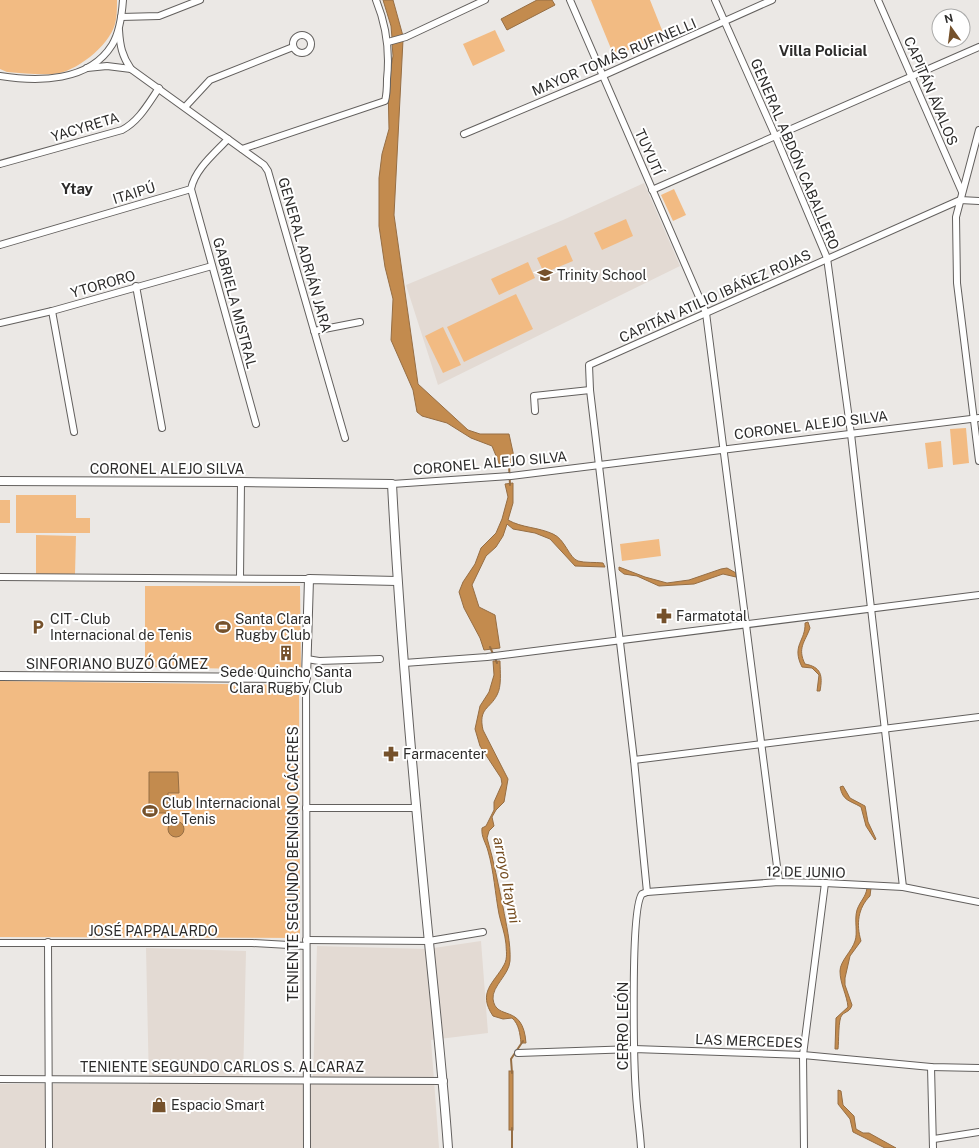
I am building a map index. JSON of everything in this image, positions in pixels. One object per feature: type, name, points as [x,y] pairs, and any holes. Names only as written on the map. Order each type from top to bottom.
[{"type":"main road","name":"CORONEL ALEJO SILVA","points":[[0,481],[392,484]]},
{"type":"main road","points":[[392,484],[397,581],[416,808],[444,1081],[448,1148]]},
{"type":"main road","points":[[309,579],[397,581]]},
{"type":"main road","name":"TENIENTE SEGUNDO BENIGNO CÁCERES","points":[[306,678],[309,579]]},
{"type":"main road","name":"SINFORIANO BUZÓ GÓMEZ","points":[[0,676],[306,678]]},
{"type":"street","points":[[0,76],[25,79],[43,79],[75,73],[87,68],[101,58],[112,45],[119,27],[123,0]]},
{"type":"street","points":[[121,17],[159,16],[200,0]]},
{"type":"street","points":[[242,150],[386,100],[388,42],[385,24],[376,0]]},
{"type":"street","points":[[388,42],[406,38],[485,0]]},
{"type":"street","name":"TUYUTÍ","points":[[570,0],[706,313],[779,882]]},
{"type":"street","name":"GENERAL ABDÓN CABALLERO","points":[[715,0],[775,135],[827,258],[851,434],[886,728],[903,887]]},
{"type":"street","name":"MAYOR TOMÁS RUFINELLI","points":[[464,134],[602,76],[772,0]]},
{"type":"street","name":"CAPITÁN ÁVALOS","points":[[878,0],[962,192]]},
{"type":"street","points":[[119,27],[120,45],[124,58],[131,69]]},
{"type":"street","points":[[185,107],[210,80],[293,47]]},
{"type":"street","points":[[652,190],[979,47]]},
{"type":"street","name":"GENERAL ADRIÁN JARA","points":[[87,68],[107,66],[131,69],[264,165],[272,180],[345,438]]},
{"type":"street","name":"YACYRETA","points":[[0,164],[122,130],[131,125],[159,88]]},
{"type":"street","points":[[979,130],[956,217],[955,271],[976,418],[979,461]]},
{"type":"street","points":[[191,189],[192,182],[198,172],[228,139]]},
{"type":"street","name":"ITAIPÚ","points":[[0,246],[191,189]]},
{"type":"street","name":"GABRIELA MISTRAL","points":[[191,189],[256,424]]},
{"type":"street","points":[[960,200],[979,201]]},
{"type":"street","name":"CAPITÁN ATILIO IBÁÑEZ ROJAS","points":[[590,390],[589,365],[960,200]]},
{"type":"street","name":"YTORORO","points":[[0,323],[52,312],[136,286],[212,266]]},
{"type":"street","points":[[136,286],[162,428]]},
{"type":"street","points":[[52,312],[74,432]]},
{"type":"street","points":[[314,331],[360,322]]},
{"type":"street","points":[[535,411],[534,396],[590,390],[634,760],[647,892]]},
{"type":"street","name":"CORONEL ALEJO SILVA","points":[[392,484],[511,476],[976,418]]},
{"type":"street","points":[[240,578],[241,482]]},
{"type":"street","points":[[0,578],[309,579]]},
{"type":"street","points":[[404,663],[504,655],[979,595]]},
{"type":"street","points":[[306,659],[319,661],[380,659]]},
{"type":"street","name":"TENIENTE SEGUNDO BENIGNO CÁCERES","points":[[306,678],[307,1148]]},
{"type":"street","points":[[634,760],[979,717]]},
{"type":"street","points":[[306,808],[416,808]]},
{"type":"street","name":"12 DE JUNIO","points":[[647,892],[779,882],[825,883],[903,887],[979,902]]},
{"type":"street","points":[[804,1148],[803,1055],[825,883]]},
{"type":"street","name":"CERRO LEÓN","points":[[641,1148],[636,1094],[634,1048],[635,926],[639,898],[647,892]]},
{"type":"street","name":"JOSÉ PAPPALARDO","points":[[0,943],[306,943],[429,941],[483,932]]},
{"type":"street","points":[[48,942],[49,1148]]},
{"type":"street","name":"LAS MERCEDES","points":[[518,1053],[634,1048],[803,1055],[931,1067],[979,1068]]},
{"type":"street","points":[[931,1067],[934,1148]]},
{"type":"street","name":"TENIENTE SEGUNDO CARLOS S. ALCARAZ","points":[[0,1079],[444,1081]]},
{"type":"street","points":[[934,1139],[979,1132]]},
{"type":"shaded area","points":[[0,0],[117,0],[115,24],[112,32],[99,49],[81,64],[71,69],[53,74],[7,72],[0,69]]},
{"type":"shaded area","points":[[383,0],[393,0],[403,36],[392,38],[391,26]]},
{"type":"shaded area","points":[[537,0],[552,0],[555,5],[507,30],[501,19]]},
{"type":"shaded area","points":[[591,0],[650,0],[664,35],[614,56]]},
{"type":"shaded area","points":[[495,30],[505,51],[473,66],[463,44]]},
{"type":"shaded area","points":[[403,40],[394,215],[418,384],[468,430],[480,434],[509,434],[516,466],[501,468],[492,446],[471,438],[447,423],[422,416],[417,412],[413,390],[391,340],[393,299],[385,267],[379,226],[379,178],[382,154],[389,129],[388,84],[393,56],[392,43]]},
{"type":"shaded area","name":"Trinity School","points":[[644,183],[680,266],[438,385],[406,285],[563,220]]},
{"type":"shaded area","points":[[674,189],[686,215],[673,221],[661,195]]},
{"type":"shaded area","points":[[626,219],[633,236],[602,250],[594,233]]},
{"type":"shaded area","points":[[566,245],[573,261],[544,273],[537,258]]},
{"type":"shaded area","points":[[528,262],[535,278],[499,295],[491,279]]},
{"type":"shaded area","points":[[516,294],[533,329],[464,362],[447,327]]},
{"type":"shaded area","points":[[443,327],[461,365],[443,373],[425,336]]},
{"type":"shaded area","points":[[966,428],[969,463],[953,465],[950,429]]},
{"type":"shaded area","points":[[941,441],[943,467],[928,469],[925,443]]},
{"type":"shaded area","points":[[513,483],[513,503],[508,520],[519,525],[553,534],[561,540],[572,556],[578,561],[603,563],[605,567],[575,566],[550,539],[535,533],[513,529],[507,524],[503,536],[496,547],[486,556],[472,585],[479,607],[495,615],[500,648],[484,650],[480,638],[464,608],[459,592],[463,582],[475,564],[481,548],[496,533],[502,519],[508,497],[505,484]]},
{"type":"shaded area","points":[[16,495],[76,495],[76,518],[90,518],[90,533],[16,533]]},
{"type":"shaded area","points":[[0,500],[10,500],[10,523],[0,523]]},
{"type":"shaded area","points":[[36,535],[76,536],[75,574],[36,574]]},
{"type":"shaded area","points":[[659,539],[661,556],[622,561],[620,544]]},
{"type":"shaded area","points":[[619,567],[645,577],[667,583],[689,580],[727,568],[736,573],[736,577],[723,574],[694,584],[659,586],[637,576],[624,574],[619,570]]},
{"type":"shaded area","name":"Santa Clara Rugby Club","points":[[145,586],[300,586],[301,670],[145,667]]},
{"type":"shaded area","points":[[808,622],[810,628],[803,645],[802,654],[805,664],[815,667],[820,673],[820,691],[817,691],[819,675],[812,668],[802,667],[799,660],[798,648],[805,629],[805,623]]},
{"type":"shaded area","points":[[493,661],[500,661],[500,687],[494,700],[483,713],[482,723],[483,730],[508,779],[504,802],[496,810],[492,817],[494,826],[489,831],[487,838],[503,907],[510,947],[510,961],[507,971],[493,994],[493,999],[495,1006],[499,1010],[510,1014],[520,1022],[524,1030],[526,1043],[521,1043],[519,1029],[514,1020],[512,1018],[503,1019],[493,1016],[488,1008],[487,1000],[489,988],[506,960],[505,940],[499,914],[492,867],[482,831],[482,828],[486,826],[494,810],[494,802],[502,784],[501,778],[480,746],[475,729],[480,706],[489,692],[494,675]]},
{"type":"shaded area","name":"Club Internacional de Tenis","points":[[0,681],[299,685],[300,938],[0,937]]},
{"type":"shaded area","points":[[149,772],[178,772],[179,793],[168,793],[168,813],[149,813]]},
{"type":"shaded area","points":[[843,786],[850,798],[865,806],[868,822],[876,839],[875,840],[866,826],[861,807],[845,798],[841,792],[840,787]]},
{"type":"shaded area","points":[[176,821],[182,823],[184,829],[182,835],[176,837],[170,835],[168,829],[170,823]]},
{"type":"shaded area","points":[[867,888],[871,888],[870,896],[863,906],[858,922],[861,941],[850,956],[845,978],[845,985],[852,1005],[850,1009],[841,1017],[838,1049],[835,1049],[836,1018],[848,1007],[840,971],[844,960],[855,941],[857,910]]},
{"type":"shaded area","points":[[481,941],[488,1033],[431,1040],[439,1148],[0,1148],[0,1084],[149,1084],[146,948],[246,951],[243,1081],[313,1080],[317,946],[427,949]]},
{"type":"shaded area","points":[[509,1071],[513,1071],[513,1130],[509,1130]]},
{"type":"shaded area","points":[[838,1090],[841,1091],[843,1105],[854,1116],[856,1129],[863,1133],[869,1133],[896,1148],[885,1148],[853,1132],[850,1119],[838,1104]]},
{"type":"waterway","name":"arroyo Itaymi","points":[[509,465],[510,485]]},
{"type":"waterway","name":"arroyo Itaymi","points":[[490,647],[497,663]]},
{"type":"waterway","name":"arroyo Itaymi","points":[[512,1073],[511,1059],[523,1041]]},
{"type":"waterway","name":"arroyo Itaymi","points":[[512,1128],[512,1148]]},
{"type":"place","name":"Trinity School","points":[[545,275]]},
{"type":"place","name":"Farmatotal","points":[[664,616]]},
{"type":"place","name":"CIT - Club Internacional de Tenis","points":[[38,627]]},
{"type":"place","name":"Santa Clara Rugby Club","points":[[223,627]]},
{"type":"place","name":"Sede Quincho Santa Clara Rugby Club","points":[[286,653]]},
{"type":"place","name":"Farmacenter","points":[[391,754]]},
{"type":"place","name":"Club Internacional de Tenis","points":[[150,811]]},
{"type":"place","name":"Espacio Smart","points":[[159,1105]]},
{"type":"district","name":"Villa Policial","points":[[823,50]]},
{"type":"district","name":"Ytay","points":[[77,188]]}]
